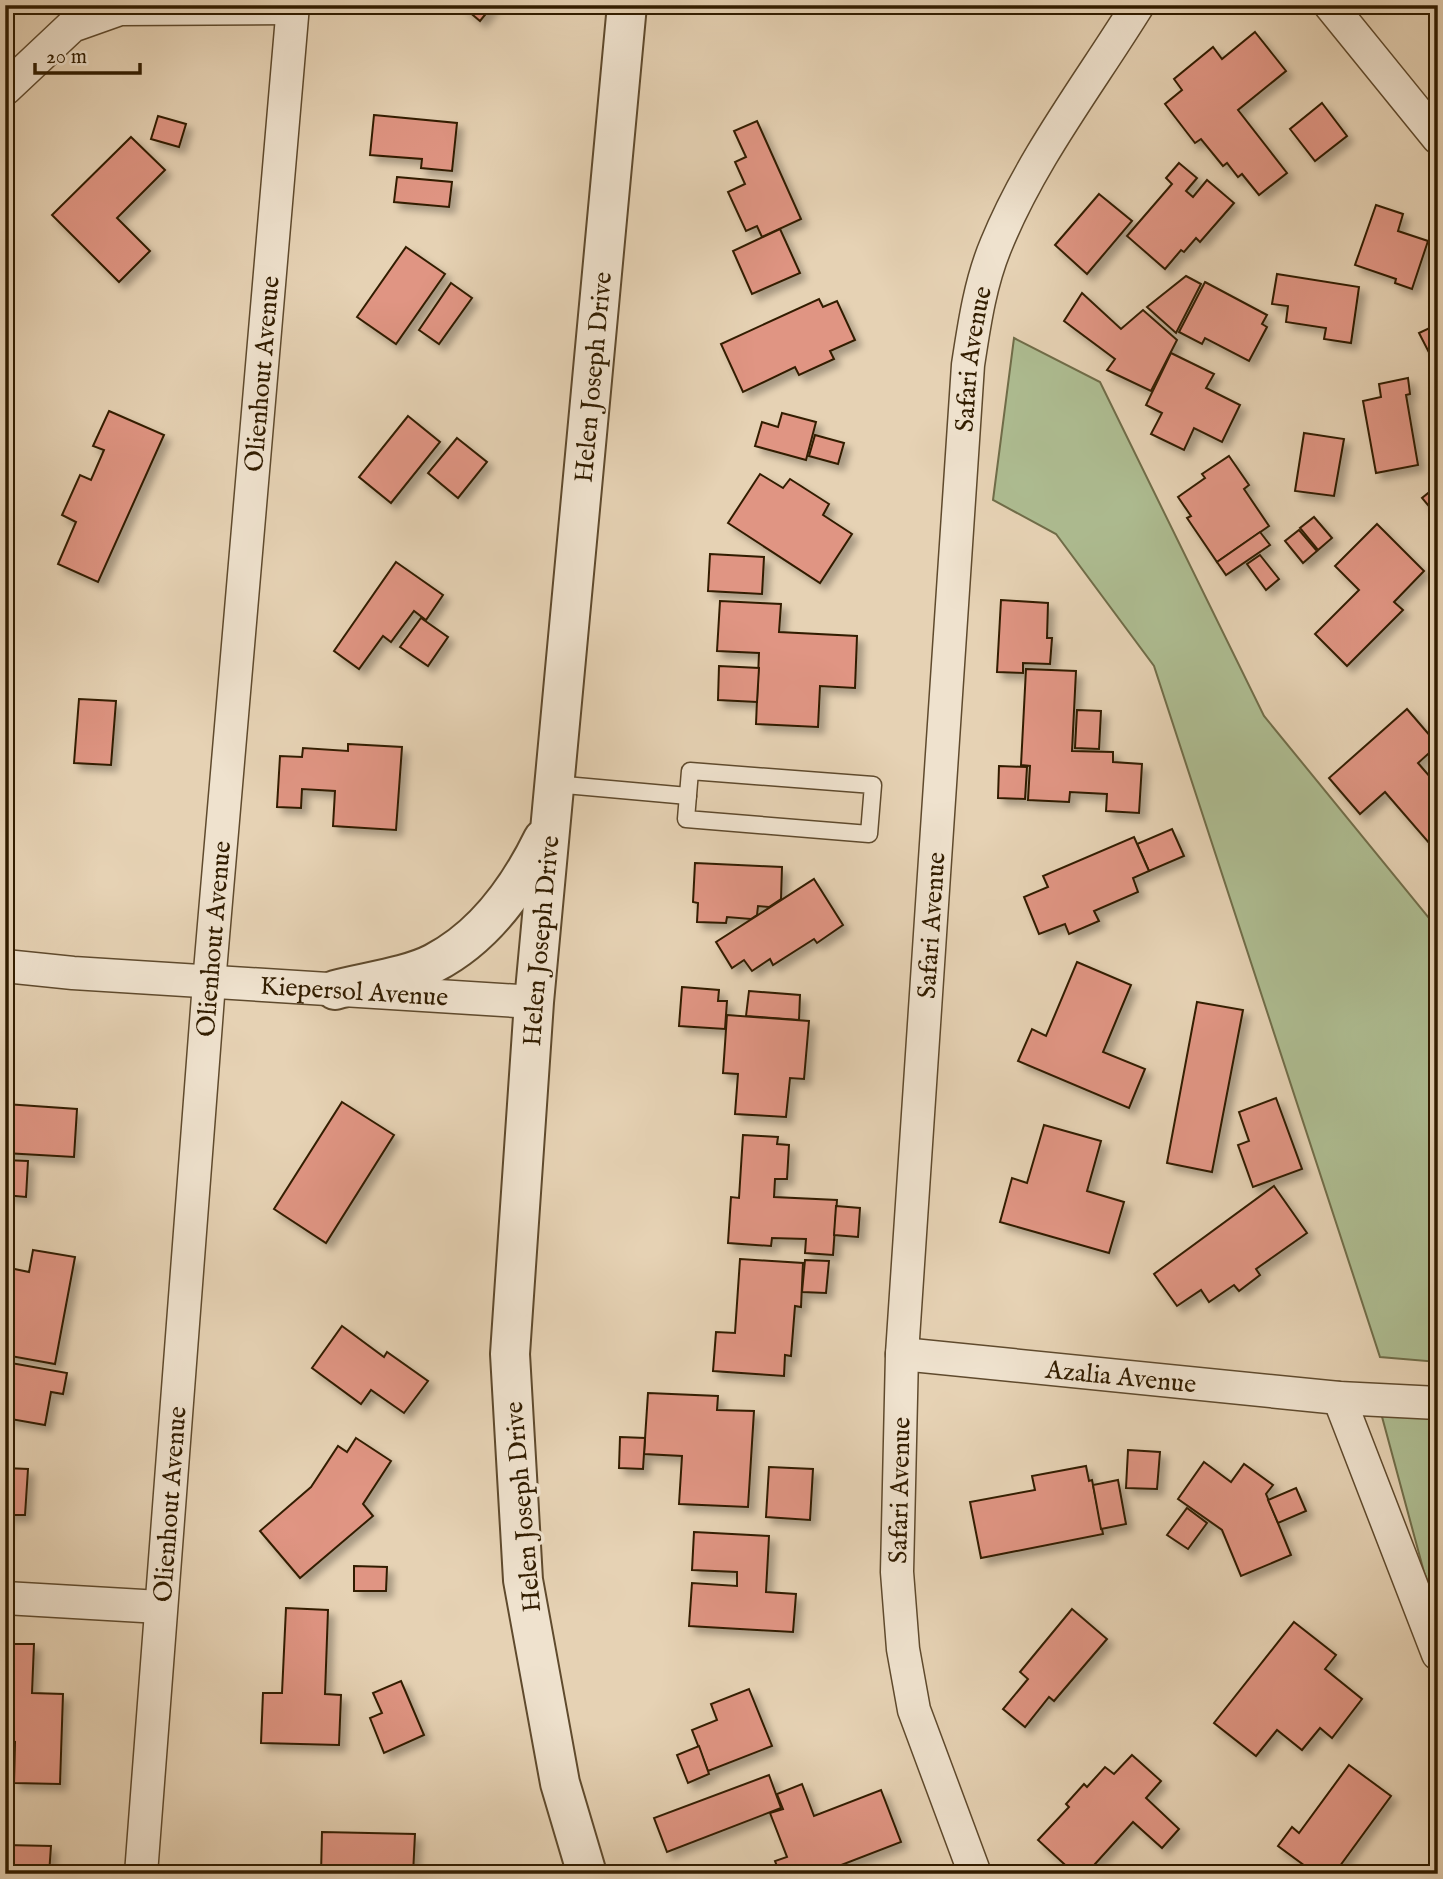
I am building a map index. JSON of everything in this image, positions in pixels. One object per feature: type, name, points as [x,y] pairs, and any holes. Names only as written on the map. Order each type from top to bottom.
[{"type":"street","name":"Helen Joseph Drive","points":[[587,1874],[560,1783],[522,1567],[510,1354],[534,1002],[627,5]]},
{"type":"street","name":"Safari Avenue","points":[[975,1874],[914,1710],[903,1649],[897,1572],[902,1354],[967,379],[976,318],[995,247],[1023,189],[1138,5]]},
{"type":"street","points":[[1330,5],[1438,138]]},
{"type":"street","points":[[5,89],[72,26],[120,9],[293,6]]},
{"type":"street","name":"Olienhout Avenue","points":[[141,1874],[209,983],[293,6]]},
{"type":"street","points":[[335,990],[432,964],[458,949],[506,901],[525,877],[551,822]]},
{"type":"street","name":"Kiepersol Avenue","points":[[5,966],[209,983],[534,1002]]},
{"type":"street","name":"Azalia Avenue","points":[[902,1354],[1339,1398],[1438,1403]]},
{"type":"street","points":[[1339,1398],[1438,1654]]},
{"type":"street","points":[[5,1598],[160,1607]]},
{"type":"lane","points":[[690,771],[873,785],[869,834],[686,819],[688,796],[690,771]]},
{"type":"lane","points":[[554,784],[688,796]]},
{"type":"green space","points":[[1014,338],[1100,382],[1264,716],[1438,929],[1438,1362],[1380,1357],[1154,666],[1056,534],[993,500]]},
{"type":"green space","points":[[1381,1413],[1438,1416],[1438,1607],[1424,1572]]},
{"type":"building","points":[[461,5],[493,5],[480,21]]},
{"type":"building","points":[[1255,32],[1286,71],[1238,110],[1287,173],[1259,195],[1242,174],[1238,177],[1227,163],[1223,166],[1201,139],[1195,143],[1165,104],[1182,90],[1174,79],[1213,47],[1222,59]]},
{"type":"building","points":[[1322,103],[1347,136],[1315,161],[1290,129]]},
{"type":"building","points":[[374,115],[457,123],[452,171],[421,168],[422,159],[370,155]]},
{"type":"building","points":[[158,116],[186,124],[179,147],[151,139]]},
{"type":"building","points":[[757,121],[801,219],[762,237],[757,226],[746,231],[728,192],[745,184],[735,162],[746,157],[734,131]]},
{"type":"building","points":[[131,137],[165,170],[117,218],[150,251],[119,282],[52,215]]},
{"type":"building","points":[[1179,163],[1197,178],[1186,191],[1193,197],[1207,180],[1234,203],[1200,242],[1196,238],[1184,252],[1181,250],[1165,269],[1127,236],[1172,184],[1166,178]]},
{"type":"building","points":[[397,177],[452,182],[449,207],[394,202]]},
{"type":"building","points":[[1099,194],[1132,221],[1087,274],[1055,245]]},
{"type":"building","points":[[1376,205],[1403,214],[1398,231],[1428,241],[1412,289],[1395,283],[1396,279],[1355,265]]},
{"type":"building","points":[[780,229],[800,273],[752,294],[733,251]]},
{"type":"building","points":[[406,247],[445,274],[396,344],[357,317]]},
{"type":"building","points":[[1277,274],[1359,287],[1351,343],[1324,339],[1326,328],[1286,322],[1288,306],[1272,304]]},
{"type":"building","points":[[1186,276],[1201,284],[1176,333],[1147,307]]},
{"type":"building","points":[[1205,282],[1267,315],[1262,324],[1267,327],[1249,361],[1205,338],[1202,344],[1179,332]]},
{"type":"building","points":[[451,283],[472,298],[439,344],[419,330]]},
{"type":"building","points":[[1082,293],[1121,329],[1143,310],[1177,340],[1151,391],[1107,370],[1115,359],[1064,321]]},
{"type":"building","points":[[819,299],[823,307],[837,301],[855,340],[830,351],[834,359],[799,375],[795,367],[743,392],[721,344]]},
{"type":"building","points":[[1438,324],[1438,370],[1419,333]]},
{"type":"building","points":[[1171,353],[1214,374],[1206,388],[1240,405],[1222,442],[1194,428],[1184,450],[1151,434],[1162,413],[1146,405]]},
{"type":"building","points":[[1408,378],[1410,394],[1406,395],[1418,465],[1376,473],[1363,401],[1381,397],[1379,384]]},
{"type":"building","points":[[109,411],[164,435],[98,582],[58,564],[76,522],[62,515],[80,475],[91,480],[104,450],[93,446]]},
{"type":"building","points":[[782,413],[816,422],[806,460],[755,446],[762,422],[778,427]]},
{"type":"building","points":[[408,416],[440,442],[391,503],[359,477]]},
{"type":"building","points":[[1304,433],[1344,439],[1334,496],[1295,491]]},
{"type":"building","points":[[815,435],[844,443],[838,464],[809,456]]},
{"type":"building","points":[[457,438],[487,462],[458,498],[428,473]]},
{"type":"building","points":[[1229,456],[1249,485],[1244,489],[1269,526],[1217,562],[1187,518],[1191,516],[1178,497],[1205,478],[1202,474]]},
{"type":"building","points":[[760,474],[783,488],[790,479],[829,504],[823,515],[852,534],[820,583],[728,523]]},
{"type":"building","points":[[1438,485],[1438,517],[1422,498]]},
{"type":"building","points":[[1314,517],[1332,538],[1318,550],[1300,528]]},
{"type":"building","points":[[1377,524],[1424,571],[1394,602],[1403,610],[1347,666],[1315,634],[1359,590],[1335,566]]},
{"type":"building","points":[[1299,530],[1317,551],[1303,563],[1285,541]]},
{"type":"building","points":[[1260,532],[1270,545],[1226,575],[1217,562]]},
{"type":"building","points":[[710,554],[764,557],[762,594],[708,591]]},
{"type":"building","points":[[1260,555],[1279,579],[1266,590],[1247,564]]},
{"type":"building","points":[[396,562],[443,595],[426,620],[414,611],[391,642],[383,636],[359,669],[334,651]]},
{"type":"building","points":[[1001,600],[1048,603],[1047,638],[1052,638],[1050,664],[1023,663],[1023,673],[997,672]]},
{"type":"building","points":[[720,601],[781,604],[779,632],[857,636],[855,688],[820,686],[818,727],[756,724],[759,653],[717,651]]},
{"type":"building","points":[[421,618],[448,637],[428,666],[400,647]]},
{"type":"building","points":[[719,666],[759,668],[757,702],[718,700]]},
{"type":"building","points":[[1026,669],[1076,671],[1072,751],[1113,752],[1113,762],[1142,764],[1139,813],[1106,811],[1107,794],[1070,792],[1069,802],[1028,800],[1030,766],[1021,765]]},
{"type":"building","points":[[79,699],[116,701],[111,765],[74,763]]},
{"type":"building","points":[[1407,709],[1438,745],[1418,763],[1438,786],[1436,851],[1385,792],[1360,814],[1329,778]]},
{"type":"building","points":[[1077,710],[1101,711],[1099,749],[1075,748]]},
{"type":"building","points":[[348,744],[402,747],[396,830],[333,826],[335,791],[302,789],[301,808],[277,807],[280,756],[302,757],[303,748],[348,751]]},
{"type":"building","points":[[999,766],[1027,767],[1025,799],[998,798]]},
{"type":"building","points":[[1172,829],[1184,856],[1149,871],[1137,844]]},
{"type":"building","points":[[1134,837],[1149,871],[1133,878],[1138,892],[1094,911],[1099,921],[1069,934],[1065,924],[1039,934],[1024,897],[1048,887],[1043,876]]},
{"type":"building","points":[[695,863],[782,867],[781,899],[769,907],[758,906],[757,915],[751,919],[727,917],[726,923],[697,922],[698,903],[693,902]]},
{"type":"building","points":[[814,879],[843,925],[817,943],[814,939],[773,965],[770,959],[752,971],[744,960],[732,968],[716,942]]},
{"type":"building","points":[[1077,962],[1131,985],[1103,1052],[1145,1069],[1129,1108],[1018,1061],[1032,1029],[1046,1036]]},
{"type":"building","points":[[682,987],[719,990],[718,1001],[727,1001],[725,1029],[679,1026]]},
{"type":"building","points":[[749,991],[800,995],[799,1020],[746,1016]]},
{"type":"building","points":[[1197,1002],[1243,1010],[1212,1172],[1167,1163]]},
{"type":"building","points":[[727,1015],[809,1021],[804,1079],[790,1078],[786,1117],[735,1114],[738,1074],[723,1073]]},
{"type":"building","points":[[1276,1098],[1302,1169],[1253,1187],[1238,1145],[1249,1141],[1239,1112]]},
{"type":"building","points":[[342,1102],[394,1135],[326,1243],[274,1209]]},
{"type":"building","points":[[5,1104],[77,1109],[74,1157],[5,1153]]},
{"type":"building","points":[[1044,1125],[1101,1141],[1087,1191],[1124,1202],[1109,1253],[1000,1222],[1012,1178],[1027,1183]]},
{"type":"building","points":[[743,1135],[778,1137],[777,1144],[789,1145],[787,1179],[775,1179],[774,1197],[837,1200],[833,1255],[805,1253],[806,1239],[772,1238],[771,1246],[728,1243],[731,1197],[739,1198]]},
{"type":"building","points":[[5,1160],[28,1161],[26,1197],[5,1195]]},
{"type":"building","points":[[1274,1186],[1307,1233],[1256,1269],[1260,1275],[1239,1291],[1234,1285],[1209,1302],[1201,1290],[1177,1306],[1154,1274]]},
{"type":"building","points":[[836,1206],[860,1208],[858,1237],[834,1235]]},
{"type":"building","points":[[33,1250],[75,1257],[55,1364],[5,1355],[5,1267],[29,1272]]},
{"type":"building","points":[[740,1259],[803,1263],[801,1307],[795,1306],[791,1356],[785,1355],[784,1376],[713,1371],[716,1332],[735,1333]]},
{"type":"building","points":[[805,1260],[829,1261],[826,1293],[802,1292]]},
{"type":"building","points":[[342,1326],[384,1357],[387,1352],[428,1381],[404,1413],[371,1390],[361,1404],[312,1368]]},
{"type":"building","points":[[11,1363],[67,1373],[63,1394],[51,1392],[45,1425],[5,1418],[5,1393]]},
{"type":"building","points":[[648,1393],[718,1396],[717,1410],[754,1411],[748,1507],[679,1504],[682,1456],[644,1454]]},
{"type":"building","points":[[620,1437],[645,1438],[643,1469],[619,1468]]},
{"type":"building","points":[[356,1438],[391,1461],[363,1504],[373,1516],[300,1578],[260,1531],[311,1487],[338,1446],[347,1452]]},
{"type":"building","points":[[1128,1450],[1160,1452],[1157,1489],[1126,1488]]},
{"type":"building","points":[[1204,1462],[1231,1482],[1244,1464],[1273,1485],[1266,1494],[1291,1555],[1241,1576],[1222,1530],[1178,1499]]},
{"type":"building","points":[[1086,1466],[1089,1481],[1092,1480],[1103,1534],[981,1558],[970,1502],[1035,1490],[1032,1476]]},
{"type":"building","points":[[769,1467],[813,1469],[810,1520],[766,1517]]},
{"type":"building","points":[[5,1468],[28,1469],[25,1515],[6,1515],[5,1533]]},
{"type":"building","points":[[1118,1480],[1126,1524],[1101,1529],[1093,1485]]},
{"type":"building","points":[[1296,1488],[1306,1511],[1278,1523],[1268,1500]]},
{"type":"building","points":[[1187,1508],[1207,1523],[1188,1549],[1167,1535]]},
{"type":"building","points":[[694,1532],[769,1536],[766,1592],[796,1594],[793,1632],[689,1626],[692,1583],[737,1586],[737,1572],[692,1570]]},
{"type":"building","points":[[354,1566],[387,1567],[386,1591],[354,1591]]},
{"type":"building","points":[[286,1608],[328,1610],[325,1694],[341,1695],[339,1745],[261,1743],[263,1693],[282,1693]]},
{"type":"building","points":[[1072,1609],[1107,1639],[1054,1701],[1049,1697],[1025,1727],[1003,1709],[1028,1679],[1020,1672]]},
{"type":"building","points":[[1294,1622],[1336,1655],[1325,1669],[1362,1699],[1332,1738],[1320,1728],[1302,1750],[1277,1730],[1256,1756],[1214,1723]]},
{"type":"building","points":[[5,1644],[34,1644],[32,1693],[63,1694],[60,1784],[14,1783],[15,1742],[5,1741]]},
{"type":"building","points":[[401,1681],[424,1735],[384,1753],[370,1718],[382,1713],[373,1693]]},
{"type":"building","points":[[749,1689],[772,1746],[708,1771],[692,1730],[717,1720],[711,1704]]},
{"type":"building","points":[[699,1746],[709,1774],[688,1783],[677,1755]]},
{"type":"building","points":[[1132,1755],[1161,1781],[1146,1798],[1179,1829],[1162,1848],[1133,1822],[1086,1874],[1075,1874],[1038,1840],[1069,1807],[1066,1804],[1084,1784],[1087,1787],[1105,1767],[1114,1774]]},
{"type":"building","points":[[1349,1765],[1391,1796],[1334,1874],[1316,1874],[1278,1846],[1292,1827],[1299,1833]]},
{"type":"building","points":[[769,1775],[781,1808],[667,1852],[654,1818]]},
{"type":"building","points":[[802,1784],[814,1816],[881,1790],[901,1842],[818,1874],[780,1874],[775,1861],[787,1857],[770,1813],[783,1809],[777,1794]]},
{"type":"building","points":[[322,1832],[415,1834],[413,1874],[321,1874]]},
{"type":"building","points":[[5,1845],[51,1846],[49,1874],[5,1874]]}]
